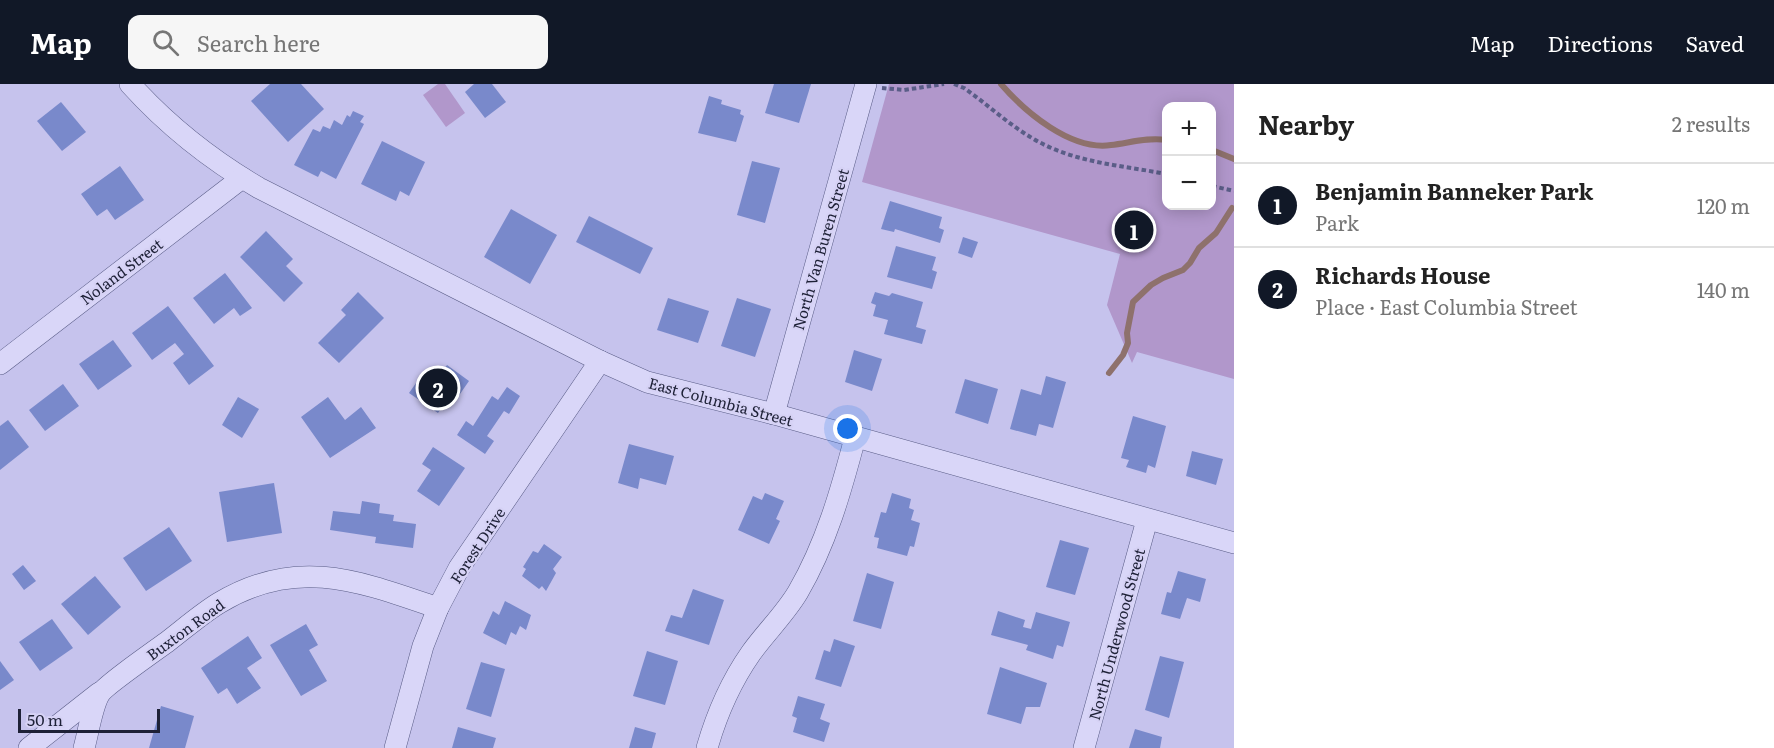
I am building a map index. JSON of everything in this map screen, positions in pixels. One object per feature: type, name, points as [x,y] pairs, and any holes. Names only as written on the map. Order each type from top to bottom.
[{"type":"street","name":"East Columbia Street","points":[[130,84],[183,135],[242,178],[600,361],[647,382],[774,414],[1234,543]]},
{"type":"street","name":"North Van Buren Street","points":[[774,414],[871,85]]},
{"type":"street","name":"Noland Street","points":[[0,364],[242,178]]},
{"type":"street","name":"Forest Drive","points":[[395,748],[423,646],[438,608],[459,568],[600,361]]},
{"type":"street","points":[[707,748],[719,708],[733,679],[796,594],[814,564],[827,532],[855,438]]},
{"type":"street","name":"North Underwood Street","points":[[1084,748],[1147,520]]},
{"type":"street","name":"Buxton Road","points":[[28,748],[217,604],[242,590],[269,581],[309,576],[349,579],[438,608]]},
{"type":"street","points":[[84,748],[99,693]]},
{"type":"path","points":[[871,85],[904,90],[944,84]]},
{"type":"path","points":[[954,84],[964,88],[1031,138],[1059,151],[1090,161],[1162,173]]},
{"type":"path","points":[[1216,187],[1234,191]]},
{"type":"shaded area","points":[[438,84],[445,84],[465,113],[446,127],[423,95]]},
{"type":"shaded area","points":[[889,84],[1234,84],[1234,379],[1137,352],[1132,363],[1107,305],[1120,254],[862,182]]},
{"type":"building","points":[[270,84],[301,84],[324,109],[288,142],[251,101]]},
{"type":"building","points":[[474,84],[492,84],[506,102],[485,118],[465,92]]},
{"type":"building","points":[[774,84],[811,84],[799,123],[765,113]]},
{"type":"building","points":[[709,96],[722,100],[721,104],[741,110],[740,114],[744,116],[736,142],[698,133]]},
{"type":"building","points":[[61,102],[86,132],[62,151],[37,121]]},
{"type":"building","points":[[353,111],[364,116],[360,122],[364,124],[336,179],[321,171],[318,177],[294,165],[313,129],[320,132],[323,126],[330,129],[334,120],[342,125],[347,115],[350,117]]},
{"type":"building","points":[[382,141],[425,162],[409,196],[400,191],[396,201],[361,184]]},
{"type":"building","points":[[752,161],[780,168],[765,223],[737,215]]},
{"type":"building","points":[[120,166],[144,200],[115,220],[107,209],[97,216],[81,194]]},
{"type":"building","points":[[890,201],[942,217],[939,228],[944,230],[940,243],[895,229],[894,232],[881,229]]},
{"type":"building","points":[[511,209],[557,235],[530,284],[484,257]]},
{"type":"building","points":[[589,216],[653,248],[640,274],[576,242]]},
{"type":"building","points":[[266,231],[293,259],[286,266],[303,283],[284,302],[240,257]]},
{"type":"building","points":[[963,237],[978,242],[972,258],[958,253]]},
{"type":"building","points":[[896,246],[936,257],[932,270],[937,272],[932,289],[887,277]]},
{"type":"building","points":[[225,273],[252,308],[240,316],[234,308],[214,324],[193,298]]},
{"type":"building","points":[[358,292],[384,318],[339,363],[318,343],[346,315],[341,310]]},
{"type":"building","points":[[875,292],[889,296],[892,293],[923,302],[916,327],[926,330],[922,344],[884,334],[888,320],[873,316],[876,305],[871,303]]},
{"type":"building","points":[[668,298],[709,311],[698,343],[657,330]]},
{"type":"building","points":[[737,298],[771,309],[755,357],[721,346]]},
{"type":"building","points":[[168,306],[214,366],[189,385],[173,363],[184,354],[175,343],[152,360],[132,333]]},
{"type":"building","points":[[113,340],[132,366],[98,390],[79,364]]},
{"type":"building","points":[[854,350],[882,359],[872,391],[845,382]]},
{"type":"building","points":[[447,365],[469,381],[453,404],[447,399],[438,413],[409,393],[421,376],[433,384]]},
{"type":"building","points":[[1046,376],[1066,382],[1053,428],[1039,424],[1036,436],[1010,429],[1021,389],[1041,395]]},
{"type":"building","points":[[965,379],[998,389],[988,424],[955,413]]},
{"type":"building","points":[[63,384],[79,406],[45,431],[29,410]]},
{"type":"building","points":[[507,387],[520,396],[509,414],[504,411],[487,436],[494,441],[485,454],[457,435],[466,421],[473,426],[492,396],[498,400]]},
{"type":"building","points":[[238,397],[259,409],[242,438],[222,425]]},
{"type":"building","points":[[328,397],[345,420],[361,407],[376,428],[330,458],[301,417]]},
{"type":"building","points":[[1133,416],[1166,426],[1155,468],[1148,465],[1146,473],[1126,467],[1129,460],[1121,458]]},
{"type":"building","points":[[8,420],[29,447],[0,470],[0,426]]},
{"type":"building","points":[[629,444],[674,456],[666,485],[640,478],[638,489],[618,483]]},
{"type":"building","points":[[433,447],[465,468],[439,506],[417,491],[431,470],[422,464]]},
{"type":"building","points":[[1192,451],[1223,459],[1216,485],[1186,476]]},
{"type":"building","points":[[274,483],[282,533],[227,542],[219,492]]},
{"type":"building","points":[[765,493],[784,501],[776,519],[780,521],[769,544],[738,530],[753,496],[762,500]]},
{"type":"building","points":[[892,493],[911,499],[909,508],[914,510],[911,520],[920,523],[914,547],[910,546],[907,556],[877,548],[879,538],[874,537],[881,512],[886,513]]},
{"type":"building","points":[[362,501],[380,504],[379,513],[394,515],[393,521],[416,524],[413,548],[375,543],[376,537],[330,530],[333,511],[360,514]]},
{"type":"building","points":[[169,527],[192,561],[146,591],[123,558]]},
{"type":"building","points":[[1060,540],[1089,548],[1075,595],[1046,587]]},
{"type":"building","points":[[544,544],[562,557],[553,569],[556,573],[546,591],[542,586],[539,589],[522,576],[526,569],[523,567],[533,551],[538,553]]},
{"type":"building","points":[[23,565],[36,581],[24,590],[12,574]]},
{"type":"building","points":[[1178,571],[1206,579],[1200,602],[1187,598],[1180,619],[1161,614],[1167,592],[1171,593]]},
{"type":"building","points":[[867,573],[894,582],[881,629],[853,621]]},
{"type":"building","points":[[95,576],[121,607],[88,635],[61,604]]},
{"type":"building","points":[[693,589],[724,600],[709,645],[665,631],[671,615],[682,618]]},
{"type":"building","points":[[505,601],[531,615],[526,630],[520,626],[516,635],[511,632],[506,645],[483,633],[493,611],[499,615]]},
{"type":"building","points":[[998,611],[1025,620],[1023,627],[1031,629],[1036,612],[1070,622],[1063,647],[1057,645],[1053,659],[1026,650],[1028,645],[991,635]]},
{"type":"building","points":[[52,619],[73,648],[40,671],[19,642]]},
{"type":"building","points":[[306,624],[318,645],[309,650],[327,681],[301,696],[270,645]]},
{"type":"building","points":[[248,636],[262,658],[247,668],[261,688],[237,704],[227,688],[218,694],[201,668]]},
{"type":"building","points":[[834,639],[855,646],[841,687],[815,679],[824,650],[830,652]]},
{"type":"building","points":[[647,651],[678,661],[665,705],[633,696]]},
{"type":"building","points":[[1160,656],[1184,662],[1169,718],[1145,710]]},
{"type":"building","points":[[0,661],[14,680],[0,690]]},
{"type":"building","points":[[481,662],[505,669],[491,717],[466,709]]},
{"type":"building","points":[[1000,667],[1047,683],[1040,707],[1026,707],[1021,724],[987,714]]},
{"type":"building","points":[[798,696],[825,704],[820,719],[830,723],[824,742],[793,732],[797,718],[792,716]]},
{"type":"building","points":[[161,706],[194,716],[185,748],[149,748]]},
{"type":"building","points":[[458,727],[496,738],[493,748],[452,748]]},
{"type":"building","points":[[635,727],[656,733],[652,748],[629,748]]},
{"type":"building","points":[[1135,729],[1162,737],[1160,748],[1129,748]]},
{"type":"waterway","points":[[1001,84],[1036,117],[1065,136],[1080,142],[1111,145],[1162,139]]},
{"type":"waterway","points":[[1216,152],[1234,159]]},
{"type":"waterway","points":[[1109,373],[1123,355],[1128,343],[1127,333],[1133,302],[1151,285],[1183,270],[1199,248],[1216,233],[1232,208]]},
{"type":"place","name":"Benjamin Banneker Park","points":[[1134,230]]},
{"type":"place","name":"Richards House","points":[[438,388]]}]
